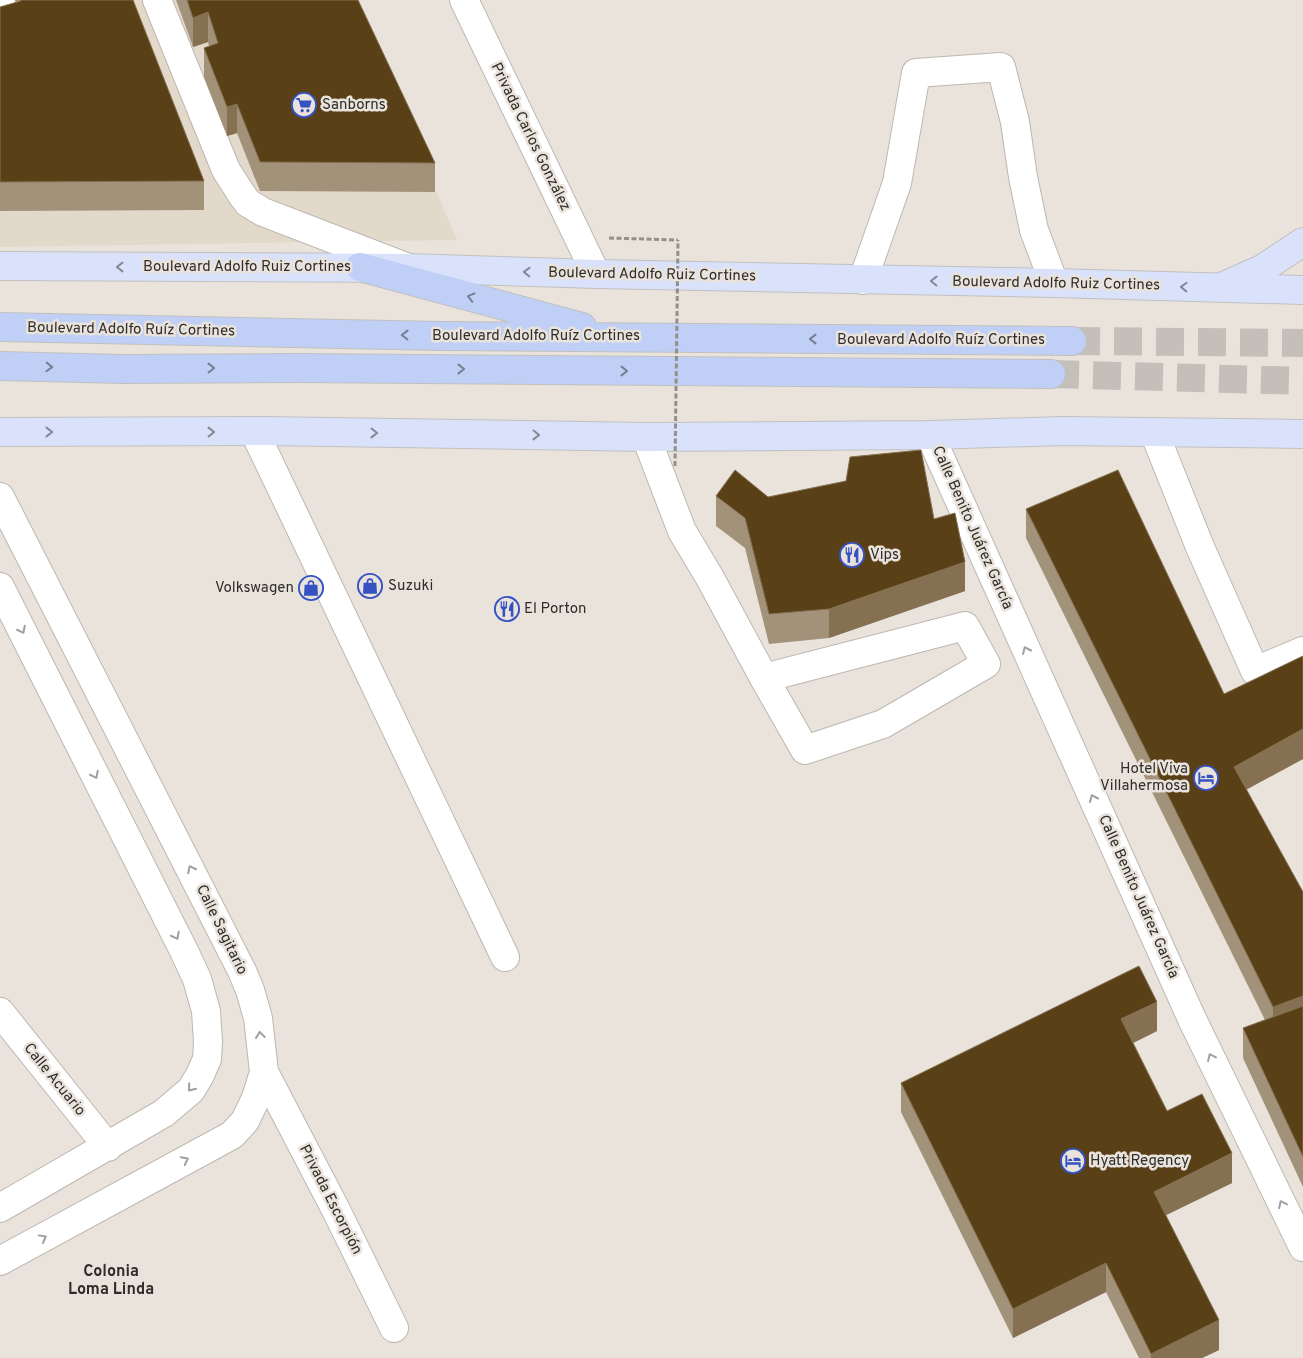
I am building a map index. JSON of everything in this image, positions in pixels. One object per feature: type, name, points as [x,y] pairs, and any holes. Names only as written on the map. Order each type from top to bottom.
[{"type":"highway","points":[[360,267],[619,337]]},
{"type":"highway","name":"Boulevard Adolfo Ruíz Cortines","points":[[0,327],[441,336],[1072,341]]},
{"type":"highway","points":[[0,366],[123,370],[282,368],[1051,374]]},
{"type":"main road","points":[[1218,288],[1262,269],[1303,242]]},
{"type":"main road","name":"Boulevard Adolfo Ruiz Cortines","points":[[0,266],[360,267],[1303,290]]},
{"type":"main road","points":[[0,432],[254,432],[646,437],[930,435],[1063,431],[1303,434]]},
{"type":"street","points":[[0,11],[1,0]]},
{"type":"street","points":[[158,0],[226,170],[248,202],[270,215],[408,268]]},
{"type":"street","name":"Privada Carlos González","points":[[464,0],[596,274]]},
{"type":"street","points":[[863,280],[897,183],[916,73],[1001,67],[1014,122],[1034,230],[1054,283]]},
{"type":"street","points":[[254,432],[505,957]]},
{"type":"street","points":[[1154,432],[1200,548],[1255,671],[1303,651]]},
{"type":"street","name":"Calle Benito Juárez García","points":[[930,435],[1192,1019],[1303,1247]]},
{"type":"street","points":[[646,437],[682,531],[710,578],[764,678],[805,750],[883,724],[986,664],[965,626],[764,678]]},
{"type":"street","name":"Calle Sagitario","points":[[0,497],[242,971],[258,1018],[264,1072],[256,1098],[245,1121],[232,1135],[0,1261]]},
{"type":"street","points":[[0,587],[197,979],[206,1011],[208,1042],[207,1059],[191,1090],[164,1113],[0,1208]]},
{"type":"street","name":"Calle Acuario","points":[[0,1012],[108,1147]]},
{"type":"street","name":"Privada Escorpión","points":[[264,1072],[336,1210],[394,1328]]},
{"type":"path","points":[[610,238],[678,240],[675,466]]},
{"type":"shaded area","points":[[0,0],[354,0],[457,240],[0,247]]},
{"type":"building","points":[[20,0],[133,0],[204,181],[0,182],[0,7]]},
{"type":"building","name":"Sanborns","points":[[187,0],[358,0],[435,163],[260,162],[237,104],[227,107],[204,48],[218,43],[208,12],[193,18]]},
{"type":"building","name":"Vips","points":[[921,450],[934,519],[955,513],[965,562],[829,609],[769,614],[745,518],[716,496],[735,470],[768,497],[846,481],[850,457]]},
{"type":"building","name":"Hotel Viva Villahermosa","points":[[1118,470],[1224,694],[1303,656],[1303,729],[1234,767],[1303,892],[1303,996],[1273,1007],[1026,509]]},
{"type":"building","name":"Hyatt Regency","points":[[1139,966],[1157,1002],[1121,1019],[1167,1111],[1202,1094],[1232,1153],[1154,1192],[1219,1320],[1151,1354],[1106,1263],[1013,1309],[901,1083]]},
{"type":"building","points":[[1303,1006],[1303,1157],[1243,1028]]},
{"type":"tunnel","points":[[1072,341],[1303,343]]},
{"type":"tunnel","points":[[1051,374],[1303,381]]},
{"type":"place","name":"Sanborns","points":[[304,105]]},
{"type":"place","name":"Vips","points":[[852,555]]},
{"type":"place","name":"Suzuki","points":[[370,586]]},
{"type":"place","name":"Volkswagen","points":[[311,588]]},
{"type":"place","name":"El Porton","points":[[507,609]]},
{"type":"place","name":"Hotel Viva Villahermosa","points":[[1206,778]]},
{"type":"place","name":"Hyatt Regency","points":[[1073,1161]]},
{"type":"district","name":"Colonia Loma Linda","points":[[111,1281]]}]
